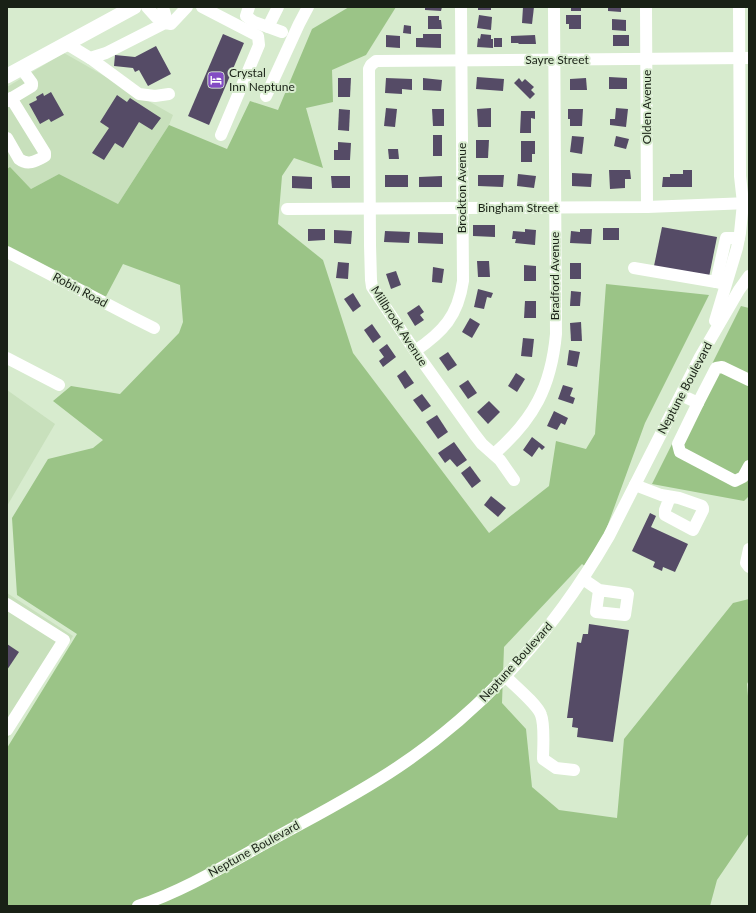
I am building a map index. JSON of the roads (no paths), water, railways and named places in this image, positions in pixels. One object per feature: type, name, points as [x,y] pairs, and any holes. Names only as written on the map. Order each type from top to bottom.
[{"type":"main road","points":[[7,76],[134,7]]},
{"type":"street","points":[[147,7],[156,17],[166,23],[171,24],[187,7]]},
{"type":"street","points":[[163,7],[166,23]]},
{"type":"street","points":[[202,7],[258,36],[259,44],[221,135]]},
{"type":"street","points":[[249,7],[246,16],[254,22],[282,32]]},
{"type":"street","points":[[268,27],[278,7]]},
{"type":"street","points":[[266,96],[296,29],[308,7]]},
{"type":"street","name":"Brockton Avenue","points":[[415,351],[440,332],[451,317],[458,302],[463,281],[461,7]]},
{"type":"street","name":"Bradford Avenue","points":[[494,454],[519,430],[531,414],[543,390],[551,367],[556,334],[554,7]]},
{"type":"street","name":"Olden Avenue","points":[[646,7],[648,207]]},
{"type":"street","points":[[739,7],[744,58],[744,113],[740,176],[746,203],[743,238]]},
{"type":"street","points":[[90,58],[106,53],[166,23]]},
{"type":"street","points":[[290,43],[282,39],[280,35],[285,27],[296,29]]},
{"type":"street","points":[[67,44],[90,58],[138,94],[155,96],[169,94]]},
{"type":"street","name":"Sayre Street","points":[[369,69],[376,61],[744,58]]},
{"type":"street","points":[[7,138],[11,156],[22,161],[33,163],[45,156],[45,153],[9,100],[32,86],[32,83],[21,68]]},
{"type":"street","name":"Millbrook Avenue","points":[[369,69],[372,287],[415,351],[475,435],[482,444],[508,469],[514,480]]},
{"type":"street","name":"Bingham Street","points":[[287,209],[648,207],[746,203]]},
{"type":"street","points":[[708,345],[721,283],[749,224]]},
{"type":"street","name":"Robin Road","points":[[7,252],[154,328]]},
{"type":"street","points":[[634,268],[721,283]]},
{"type":"street","name":"Neptune Boulevard","points":[[138,906],[201,878],[374,783],[416,754],[460,720],[506,677],[543,634],[583,579],[609,536],[708,345],[739,290],[749,276]]},
{"type":"street","points":[[7,358],[59,385]]},
{"type":"street","points":[[748,380],[722,367],[716,368],[678,444],[680,452],[735,481],[743,477],[749,466]]},
{"type":"street","points":[[681,395],[698,403]]},
{"type":"street","points":[[635,485],[670,497]]},
{"type":"street","points":[[749,549],[746,563],[749,568]]},
{"type":"street","points":[[583,579],[599,590]]},
{"type":"street","points":[[7,604],[64,640],[7,730]]},
{"type":"street","points":[[506,677],[530,700],[541,715],[543,759],[556,768],[574,770]]},
{"type":"place","name":"Crystal Inn Neptune","points":[[216,80]]}]
